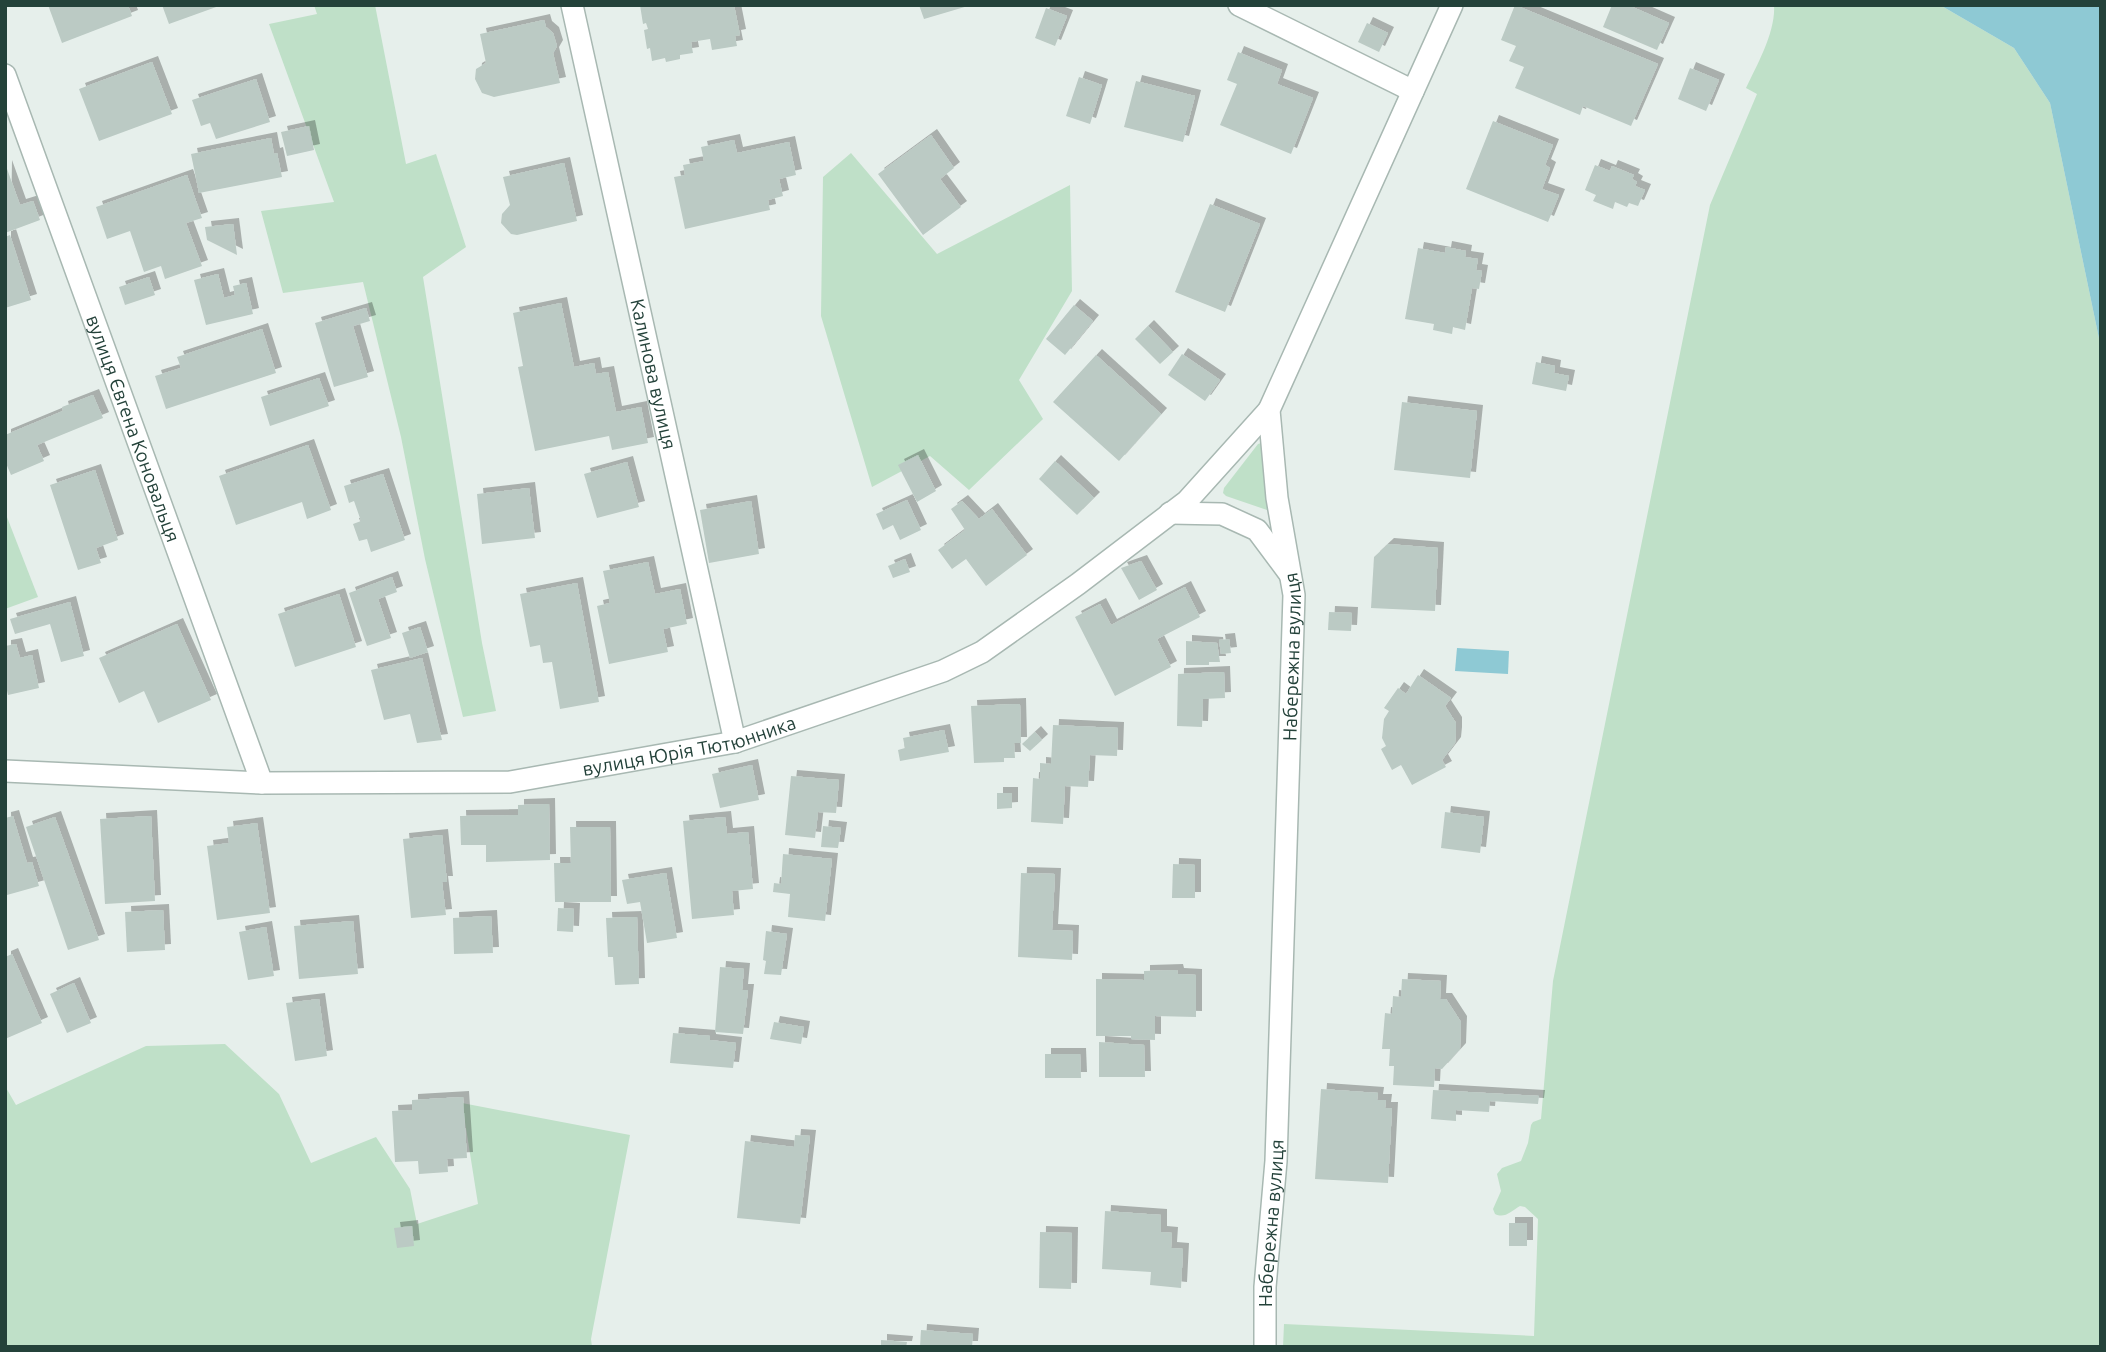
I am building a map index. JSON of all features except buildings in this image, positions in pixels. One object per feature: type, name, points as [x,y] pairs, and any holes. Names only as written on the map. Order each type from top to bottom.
[{"type":"street","name":"Калинова вулиця","points":[[572,5],[735,742]]},
{"type":"street","points":[[1239,5],[1413,91]]},
{"type":"street","name":"Набережна вулиця","points":[[1265,1347],[1265,1287],[1277,1147],[1294,595],[1277,498],[1269,410],[1452,5]]},
{"type":"street","name":"вулиця Євгена Коновальця","points":[[5,75],[262,783]]},
{"type":"street","name":"вулиця Юрія Тютюнника","points":[[5,771],[262,783],[510,782],[735,742],[943,671],[982,652],[1079,584],[1187,502],[1269,410]]},
{"type":"street","points":[[1170,513],[1222,514],[1256,530],[1293,578]]},
{"type":"green space","points":[[314,5],[375,5],[406,164],[436,154],[466,247],[423,277],[482,643],[496,711],[463,717],[425,559],[401,437],[363,282],[283,293],[261,211],[334,202],[269,24],[317,14]]},
{"type":"green space","points":[[1774,5],[1940,5],[2014,48],[2050,103],[2101,348],[2101,1347],[1283,1347],[1284,1324],[1534,1336],[1538,1219],[1525,1207],[1520,1206],[1505,1215],[1495,1214],[1493,1209],[1501,1191],[1497,1174],[1502,1168],[1521,1161],[1531,1125],[1541,1119],[1553,981],[1710,205],[1757,94],[1746,88],[1769,37]]},
{"type":"green space","points":[[851,153],[937,254],[1070,185],[1072,291],[1019,380],[1043,419],[969,490],[930,456],[872,487],[821,316],[823,177]]},
{"type":"green space","points":[[1264,442],[1273,509],[1267,510],[1223,493],[1258,444]]},
{"type":"green space","points":[[5,512],[38,597],[5,609]]},
{"type":"green space","points":[[225,1044],[279,1094],[311,1163],[376,1137],[410,1189],[417,1224],[478,1204],[462,1103],[630,1135],[591,1339],[592,1347],[5,1347],[5,1086],[16,1105],[146,1046]]},
{"type":"water","points":[[1940,5],[2101,5],[2101,348],[2050,103],[2014,48]]},
{"type":"water","points":[[1457,648],[1509,651],[1508,674],[1455,671]]}]
